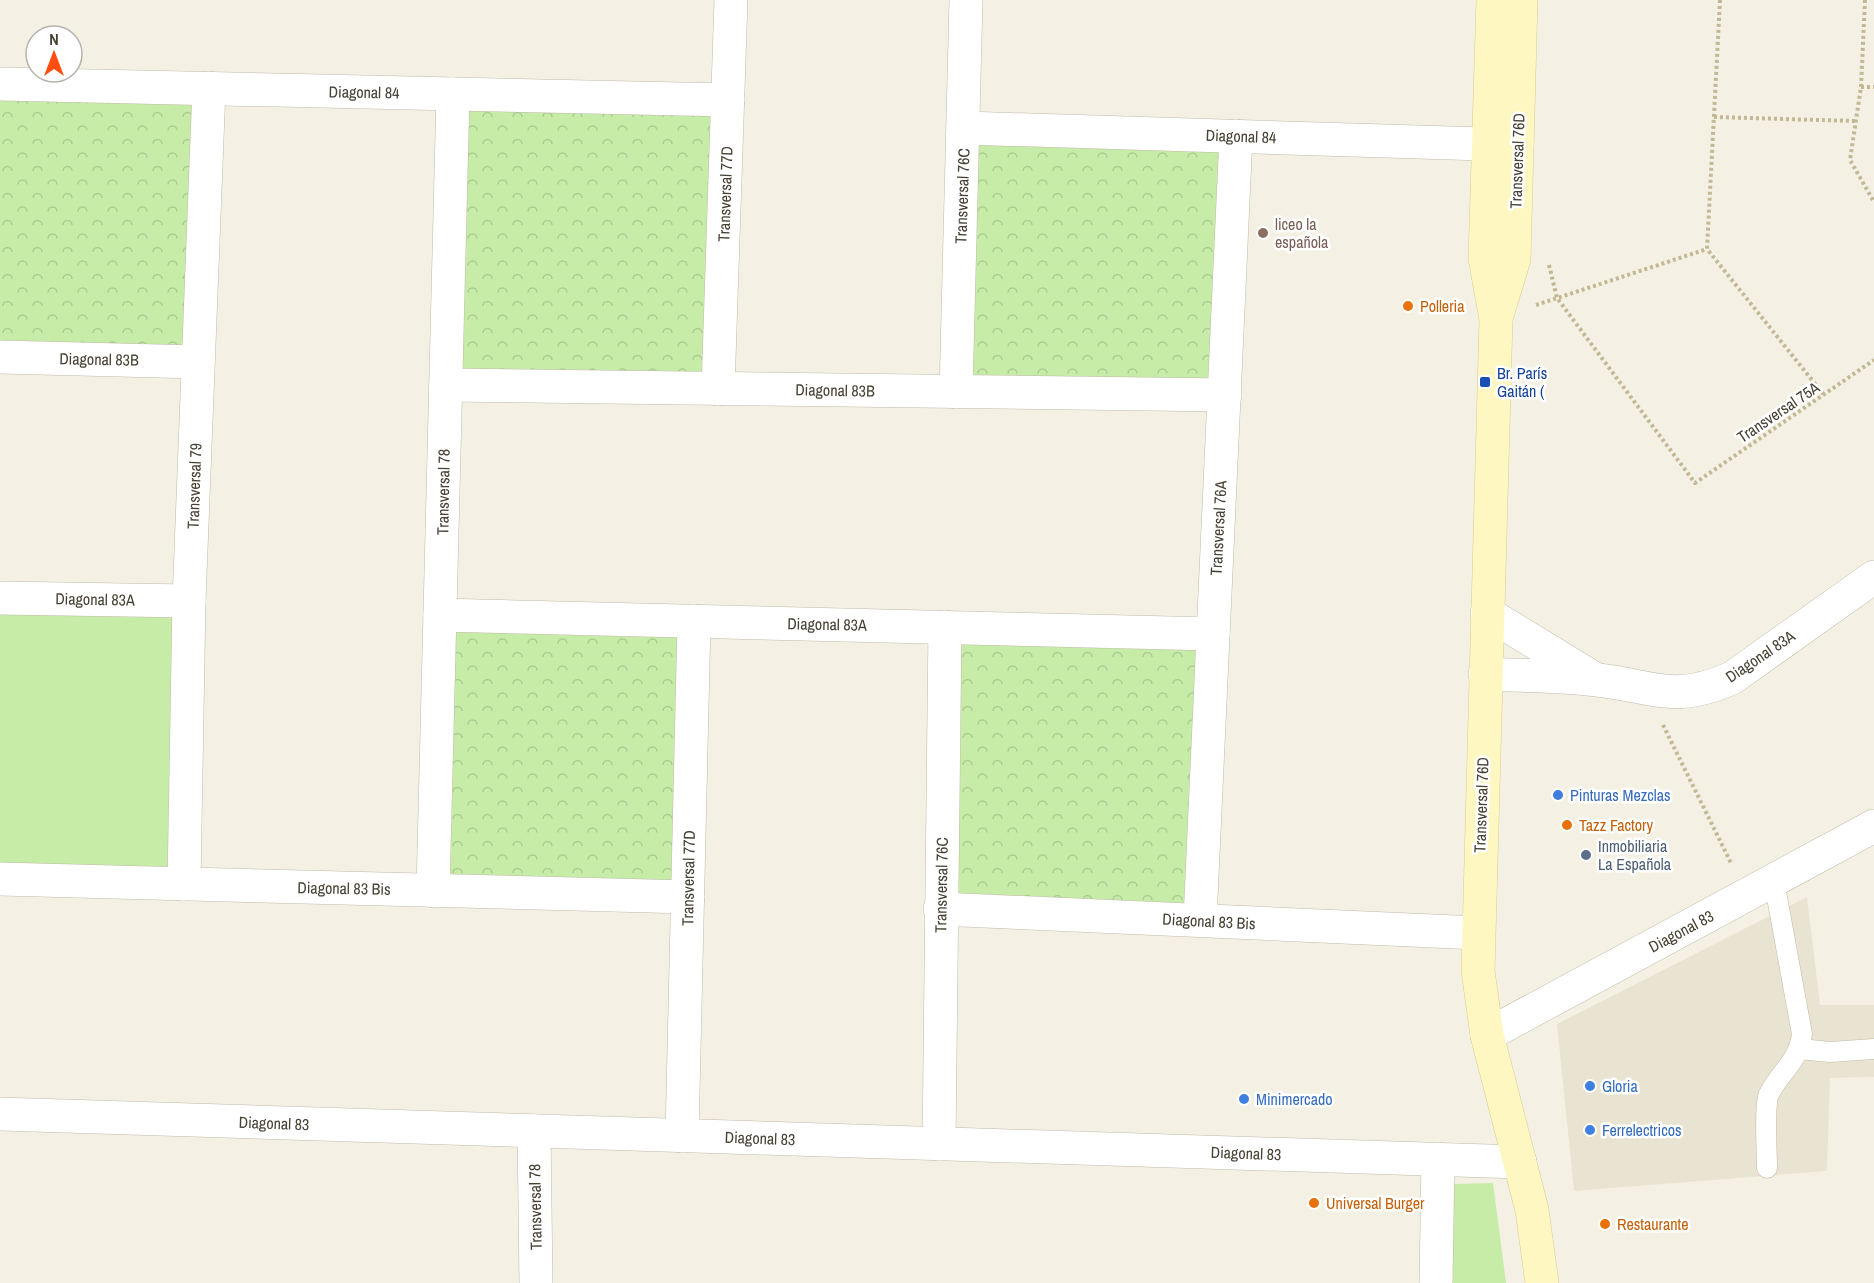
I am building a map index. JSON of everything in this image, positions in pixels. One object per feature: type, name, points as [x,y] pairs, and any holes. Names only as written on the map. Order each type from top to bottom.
[{"type":"main road","name":"Transversal 76D","points":[[1493,0],[1514,259],[1496,319],[1478,971],[1487,1035],[1532,1210],[1542,1283]]},
{"type":"main road","name":"Transversal 76D","points":[[1503,144],[1521,0]]},
{"type":"street","name":"Transversal 77D","points":[[718,389],[731,0]]},
{"type":"street","name":"Transversal 76C","points":[[956,392],[966,0]]},
{"type":"street","name":"Diagonal 84","points":[[0,84],[728,100]]},
{"type":"street","name":"Transversal 79","points":[[184,884],[189,601],[209,88]]},
{"type":"street","name":"Transversal 78","points":[[433,891],[453,94]]},
{"type":"street","name":"Diagonal 84","points":[[964,128],[1503,144]]},
{"type":"street","name":"Transversal 76A","points":[[1200,920],[1236,136]]},
{"type":"street","name":"Diagonal 83B","points":[[0,357],[198,362]]},
{"type":"street","name":"Diagonal 83B","points":[[446,385],[1225,395]]},
{"type":"street","name":"Diagonal 83A","points":[[1485,674],[1597,680],[1676,694],[1708,688],[1732,678],[1874,576]]},
{"type":"street","name":"Diagonal 83A","points":[[0,598],[189,601]]},
{"type":"street","name":"Diagonal 83A","points":[[1487,613],[1597,680]]},
{"type":"street","name":"Diagonal 83A","points":[[440,615],[1214,634]]},
{"type":"street","name":"Transversal 77D","points":[[682,1136],[694,621]]},
{"type":"street","name":"Transversal 76C","points":[[939,1144],[945,627]]},
{"type":"street","name":"Diagonal 83","points":[[1487,1035],[1874,826]]},
{"type":"street","name":"Diagonal 83 Bis","points":[[0,879],[688,897]]},
{"type":"street","name":"Diagonal 83 Bis","points":[[940,909],[1478,933]]},
{"type":"street","name":"Diagonal 83","points":[[0,1114],[1520,1162]]},
{"type":"street","name":"Transversal 78","points":[[534,1131],[536,1283]]},
{"type":"street","points":[[1436,1283],[1438,1159]]},
{"type":"lane","points":[[1761,888],[1802,1034],[1800,1049],[1768,1097],[1767,1168]]},
{"type":"lane","points":[[1800,1049],[1830,1052],[1874,1049]]},
{"type":"path","points":[[1720,0],[1707,249],[1824,395]]},
{"type":"path","points":[[1865,0],[1861,87],[1850,160],[1874,202]]},
{"type":"path","points":[[1861,87],[1874,87]]},
{"type":"path","points":[[1714,117],[1856,121]]},
{"type":"path","points":[[1496,319],[1707,249]]},
{"type":"path","points":[[1549,265],[1557,298]]},
{"type":"path","name":"Transversal 75A","points":[[1557,298],[1695,483],[1874,360]]},
{"type":"path","points":[[1646,689],[1761,888]]},
{"type":"shaded area","points":[[1807,897],[1820,1005],[1874,1005],[1874,1077],[1830,1078],[1827,1171],[1574,1191],[1557,1024]]},
{"type":"green space","points":[[0,84],[209,88],[198,362],[0,357]]},
{"type":"green space","points":[[453,94],[728,100],[718,389],[446,385]]},
{"type":"green space","points":[[964,128],[1236,136],[1225,395],[956,392]]},
{"type":"green space","points":[[0,598],[189,601],[184,884],[0,879]]},
{"type":"green space","points":[[440,615],[694,621],[688,897],[433,891]]},
{"type":"green space","points":[[945,627],[1213,634],[1200,920],[940,909]]},
{"type":"green space","points":[[1493,1183],[1506,1283],[1451,1283],[1453,1184]]},
{"type":"place","name":"liceo la española","points":[[1263,233]]},
{"type":"place","name":"Polleria","points":[[1408,306]]},
{"type":"place","name":"Br. París Gaitán (","points":[[1485,382]]},
{"type":"place","name":"Pinturas Mezclas","points":[[1558,795]]},
{"type":"place","name":"Tazz Factory","points":[[1567,825]]},
{"type":"place","name":"Inmobiliaria La Española","points":[[1586,855]]},
{"type":"place","name":"Gloria","points":[[1590,1086]]},
{"type":"place","name":"Minimercado","points":[[1244,1099]]},
{"type":"place","name":"Ferrelectricos","points":[[1590,1130]]},
{"type":"place","name":"Universal Burger","points":[[1314,1203]]},
{"type":"place","name":"Restaurante","points":[[1605,1224]]}]
